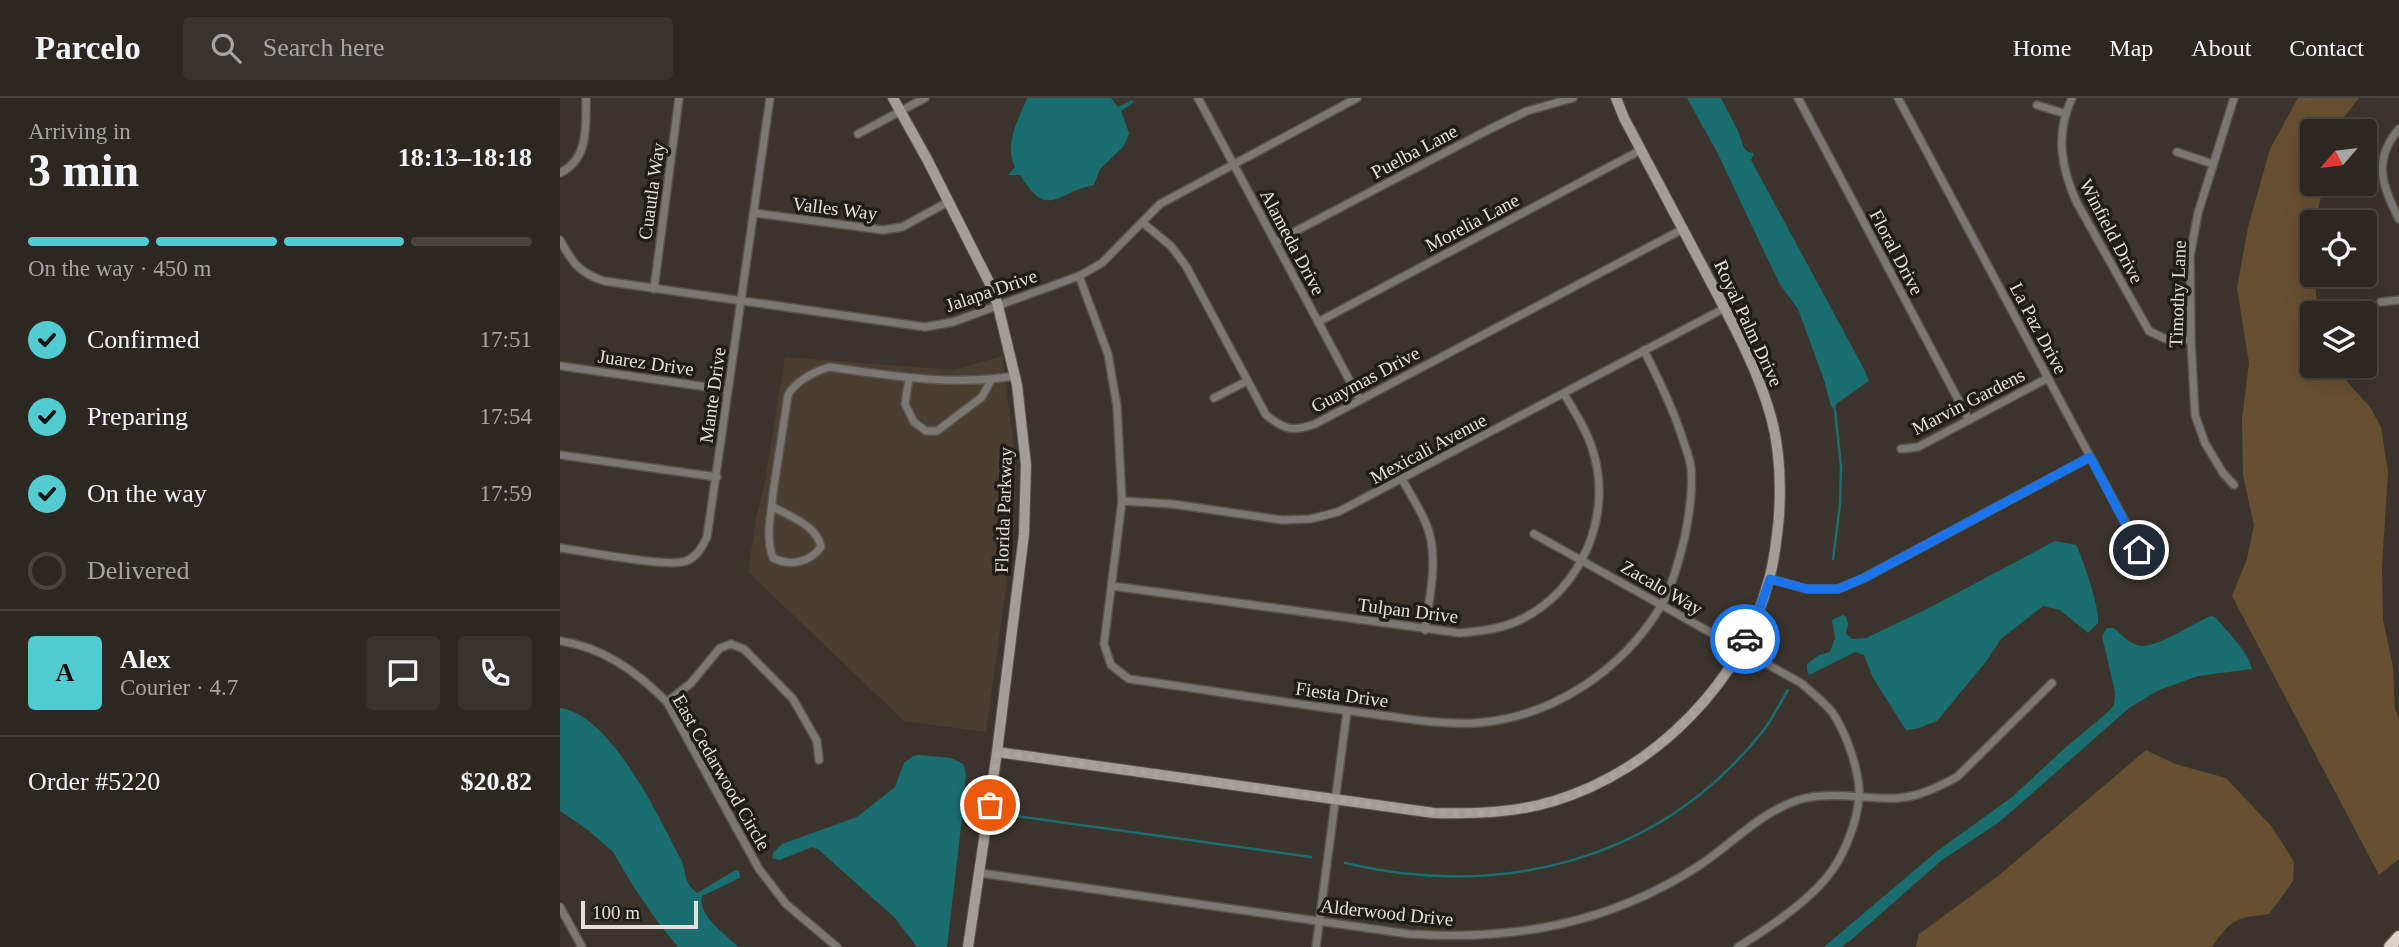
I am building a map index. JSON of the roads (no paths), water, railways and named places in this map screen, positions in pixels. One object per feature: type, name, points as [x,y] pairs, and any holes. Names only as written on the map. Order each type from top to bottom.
[{"type":"highway","points":[[2390,947],[2399,937]]},
{"type":"street","points":[[560,173],[567,170],[580,155],[586,130],[586,98]]},
{"type":"street","name":"Cuautla Way","points":[[654,289],[680,98]]},
{"type":"street","name":"Mante Drive","points":[[560,548],[661,562],[685,561],[699,553],[707,537],[770,98]]},
{"type":"street","name":"Florida Parkway","points":[[893,98],[990,284],[998,306],[1015,376],[1026,465],[1024,534],[997,752],[968,947]]},
{"type":"street","points":[[858,134],[925,98]]},
{"type":"street","name":"Alameda Drive","points":[[1198,98],[1360,400]]},
{"type":"street","name":"Jalapa Drive","points":[[560,240],[569,257],[585,275],[604,282],[925,327],[953,322],[998,306],[1079,275],[1102,263],[1160,204],[1357,98]]},
{"type":"street","name":"Puelba Lane","points":[[1275,242],[1527,111],[1573,98]]},
{"type":"street","name":"Royal Palm Drive","points":[[997,752],[1434,813],[1461,814],[1524,809],[1555,801],[1596,785],[1662,743],[1706,699],[1740,650],[1758,613],[1770,579],[1780,496],[1779,455],[1772,418],[1756,372],[1616,98]]},
{"type":"street","name":"Floral Drive","points":[[1798,98],[1969,420]]},
{"type":"street","name":"La Paz Drive","points":[[1898,98],[2152,572]]},
{"type":"street","name":"Winfield Drive","points":[[2071,98],[2061,147],[2067,181],[2149,331],[2166,340],[2191,340]]},
{"type":"street","name":"Timothy Lane","points":[[2234,98],[2198,213],[2190,257],[2193,400],[2198,427],[2223,472],[2234,485]]},
{"type":"street","points":[[2038,105],[2066,114]]},
{"type":"street","points":[[2399,129],[2385,149],[2382,177],[2387,196],[2399,219]]},
{"type":"street","name":"Morelia Lane","points":[[1318,321],[1641,150]]},
{"type":"street","points":[[2177,152],[2214,164]]},
{"type":"street","name":"Valles Way","points":[[754,213],[883,230],[902,227],[948,202]]},
{"type":"street","name":"Guaymas Drive","points":[[1143,223],[1171,246],[1186,266],[1266,415],[1280,427],[1299,430],[1315,424],[1683,229]]},
{"type":"street","name":"Fiesta Drive","points":[[1079,275],[1108,354],[1116,406],[1122,501],[1104,644],[1107,659],[1121,675],[1129,679],[1348,711],[1463,723],[1503,719],[1540,708],[1570,695],[1621,657],[1647,626],[1661,605],[1679,562],[1690,512],[1691,466],[1677,418],[1644,350]]},
{"type":"street","points":[[2381,302],[2399,300]]},
{"type":"street","name":"Mexicali Avenue","points":[[1122,501],[1172,504],[1282,520],[1310,519],[1338,512],[1725,309]]},
{"type":"street","name":"Juarez Drive","points":[[560,366],[729,390]]},
{"type":"street","points":[[772,506],[813,529],[819,537],[821,547],[814,557],[794,563],[782,563],[774,558],[768,543],[772,506],[788,395],[792,388],[816,372],[829,367],[909,378],[991,380],[1015,376]]},
{"type":"street","points":[[909,378],[905,404],[914,422],[926,431],[937,431],[982,397],[991,380]]},
{"type":"street","name":"Marvin Gardens","points":[[1901,449],[1918,447],[2049,378]]},
{"type":"street","points":[[1214,398],[1247,381]]},
{"type":"street","name":"Tulpan Drive","points":[[1112,586],[1425,630],[1469,632],[1500,627],[1521,619],[1542,607],[1564,586],[1590,544],[1598,513],[1598,473],[1593,450],[1564,394]]},
{"type":"street","points":[[560,455],[716,477]]},
{"type":"street","points":[[1770,579],[1807,589],[1838,589],[1864,578],[2090,457]]},
{"type":"street","points":[[1402,479],[1426,522],[1432,545],[1433,565],[1425,630]]},
{"type":"street","name":"Zacalo Way","points":[[1534,534],[1801,682],[1831,712],[1851,751],[1860,797],[1852,828],[1833,869],[1810,894],[1762,932],[1738,947]]},
{"type":"street","name":"East Cedarwood Circle","points":[[560,641],[579,644],[613,659],[645,680],[667,702],[759,869],[786,904],[837,947]]},
{"type":"street","points":[[667,702],[691,683],[720,648],[731,644],[744,649],[793,699],[817,741],[819,760]]},
{"type":"street","name":"Alderwood Drive","points":[[980,873],[1409,934],[1470,936],[1538,930],[1603,912],[1671,883],[1781,806],[1823,795],[1901,799],[1938,787],[1958,777],[2052,683]]},
{"type":"street","points":[[1316,947],[1348,711]]},
{"type":"street","points":[[560,907],[582,947]]},
{"type":"water","points":[[1027,98],[1111,98],[1118,107],[1132,100],[1134,102],[1121,111],[1129,133],[1127,139],[1123,147],[1100,169],[1094,185],[1053,200],[1045,200],[1030,189],[1020,175],[1008,175],[1015,167],[1011,150],[1013,132]]},
{"type":"water","points":[[1687,98],[1721,98],[1744,148],[1754,153],[1751,160],[1864,369],[1869,381],[1836,404],[1835,410],[1831,406],[1798,309],[1779,283],[1717,152]]},
{"type":"water","points":[[2055,541],[2076,545],[2094,595],[2098,623],[2088,633],[2060,610],[2043,606],[2001,639],[1937,721],[1906,730],[1873,678],[1864,655],[1855,652],[1809,675],[1807,664],[1819,655],[1830,652],[1835,638],[1832,620],[1843,615],[1848,624],[1846,634],[1852,639],[1866,638]]},
{"type":"water","points":[[2211,616],[2216,618],[2237,642],[2252,669],[2198,676],[2159,690],[2129,708],[1998,823],[1942,860],[1851,940],[1841,947],[1824,947],[1936,852],[2012,797],[2107,713],[2114,705],[2115,692],[2102,636],[2107,628],[2114,628],[2133,644],[2141,646],[2166,639]]},
{"type":"water","points":[[560,708],[579,714],[597,728],[614,747],[659,816],[682,861],[687,880],[697,893],[736,870],[739,871],[740,878],[702,896],[708,917],[738,947],[678,947],[635,889],[613,852],[588,830],[560,811]]},
{"type":"water","points":[[919,755],[951,758],[963,764],[966,772],[964,798],[967,814],[962,818],[947,947],[917,947],[895,918],[819,850],[812,847],[780,860],[772,858],[782,844],[857,817],[895,787],[904,763]]},
{"type":"waterway","points":[[1833,559],[1840,505],[1841,467],[1835,410]]},
{"type":"waterway","points":[[1345,863],[1404,873],[1462,876],[1519,872],[1574,860],[1627,840],[1676,812],[1722,776],[1763,731],[1788,690]]},
{"type":"waterway","points":[[1009,815],[1311,857]]}]
